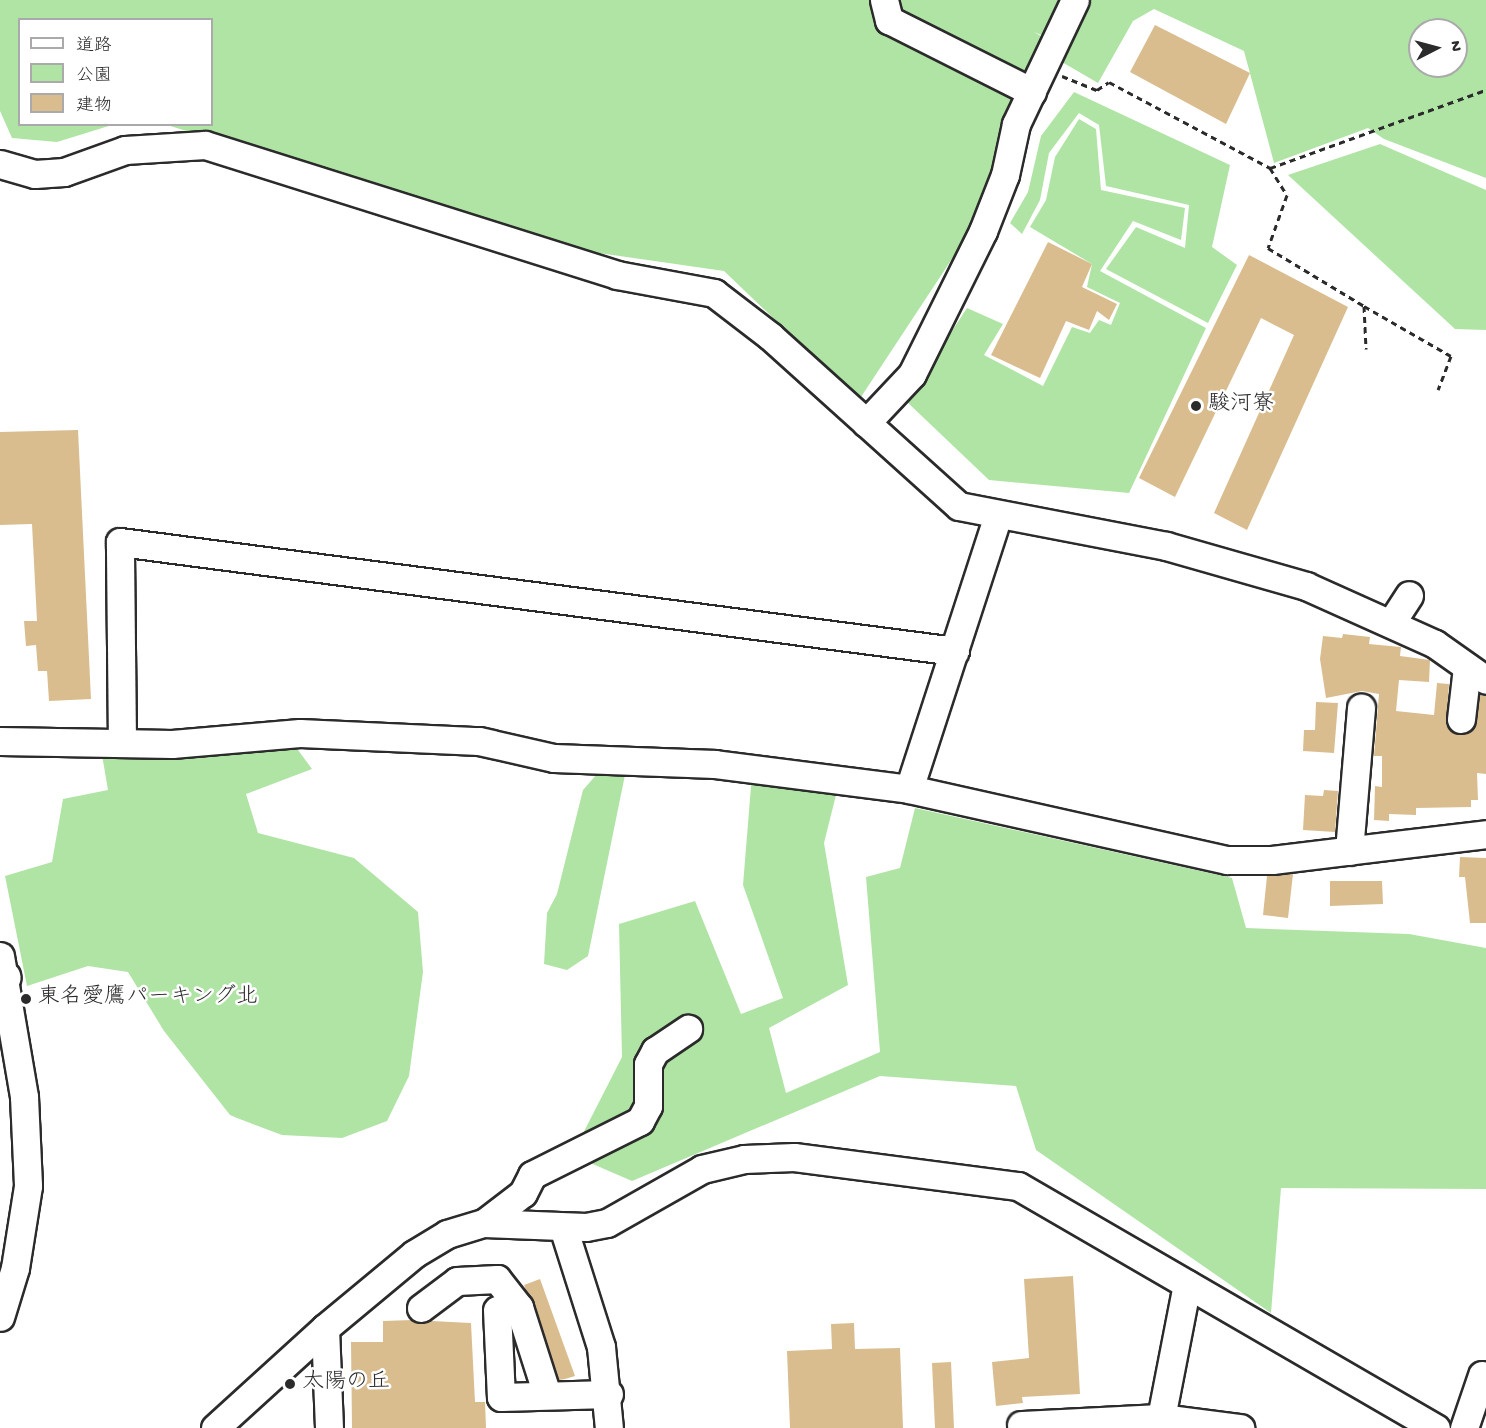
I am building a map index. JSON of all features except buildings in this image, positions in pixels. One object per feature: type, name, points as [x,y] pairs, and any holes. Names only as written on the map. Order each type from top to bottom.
[{"type":"street","points":[[884,0],[889,20],[1038,80]]},
{"type":"street","points":[[866,423],[912,374],[984,231],[1005,175],[1016,124],[1075,0]]},
{"type":"street","points":[[0,164],[35,174],[64,172],[125,150],[205,145],[617,275],[714,293],[770,336],[959,506],[1166,546],[1247,567],[1306,586],[1391,623],[1477,673],[1461,719]]},
{"type":"street","points":[[909,789],[998,515]]},
{"type":"street","points":[[122,743],[120,542],[955,651]]},
{"type":"street","points":[[1391,623],[1409,596]]},
{"type":"street","points":[[1349,851],[1361,707]]},
{"type":"street","points":[[0,741],[122,743],[300,733],[479,741],[554,758],[715,764],[909,789],[1227,860],[1272,860],[1486,834]]},
{"type":"street","points":[[0,1317],[18,1258],[28,1186],[24,1097],[1,970]]},
{"type":"street","points":[[484,1223],[523,1193],[532,1175],[640,1121],[648,1106],[648,1064],[655,1051],[688,1029]]},
{"type":"street","points":[[215,1428],[325,1328],[414,1254],[447,1234],[484,1223],[563,1227],[607,1223],[702,1169],[744,1159],[794,1157],[1018,1186],[1436,1428]]},
{"type":"street","points":[[563,1227],[601,1347],[609,1394],[609,1428]]},
{"type":"street","points":[[421,1308],[457,1281],[497,1279],[519,1307],[547,1395]]},
{"type":"street","points":[[1161,1418],[1187,1284]]},
{"type":"street","points":[[497,1310],[501,1396],[609,1394]]},
{"type":"street","points":[[325,1328],[329,1428]]},
{"type":"street","points":[[1464,1428],[1482,1375]]},
{"type":"street","points":[[1021,1425],[1161,1418],[1240,1428]]},
{"type":"path","points":[[1038,80],[1097,90],[1109,82],[1270,168],[1287,195],[1268,248],[1451,356],[1438,390]]},
{"type":"path","points":[[1270,168],[1486,90]]},
{"type":"path","points":[[1364,306],[1366,350]]},
{"type":"green space","points":[[0,0],[874,0],[873,14],[1015,96],[997,176],[969,233],[859,400],[724,271],[571,249],[170,126],[213,126],[213,18],[18,18],[18,126],[109,126],[57,142],[12,138],[0,111]]},
{"type":"green space","points":[[883,0],[1065,0],[1046,37],[1034,32],[1051,42],[1023,94]]},
{"type":"green space","points":[[1081,0],[1486,0],[1486,178],[1384,139],[1368,128],[1274,163],[1244,51],[1154,9],[1133,21],[1098,83],[1055,58]]},
{"type":"green space","points":[[1074,92],[1230,165],[1212,247],[1237,265],[1208,323],[1106,269],[1136,227],[1185,248],[1189,205],[1106,186],[1099,125],[1079,113],[1049,153],[1040,200],[1022,234],[1010,223],[1028,192],[1041,136]]},
{"type":"green space","points":[[1079,119],[1096,129],[1101,190],[1185,208],[1181,240],[1133,221],[1100,271],[1206,328],[1129,493],[989,480],[906,401],[967,308],[1003,324],[984,355],[1043,386],[1072,327],[1090,333],[1099,320],[1111,325],[1120,303],[1087,287],[1092,264],[1030,227],[1046,200],[1055,157]]},
{"type":"green space","points":[[1380,144],[1486,190],[1486,330],[1455,329],[1288,175]]},
{"type":"green space","points":[[101,749],[298,750],[312,769],[246,794],[258,833],[354,858],[418,912],[423,972],[409,1076],[387,1121],[342,1138],[282,1135],[230,1115],[164,1031],[128,972],[88,966],[27,986],[5,876],[52,862],[63,799],[108,790]]},
{"type":"green space","points":[[597,774],[625,775],[588,956],[567,970],[544,964],[547,913],[557,894],[583,790]]},
{"type":"green space","points":[[752,774],[839,783],[824,843],[848,985],[769,1028],[786,1093],[880,1052],[866,877],[900,868],[915,808],[1232,878],[1246,928],[1409,934],[1486,948],[1486,1189],[1281,1188],[1271,1313],[1036,1150],[1016,1086],[880,1076],[632,1181],[572,1155],[622,1057],[619,924],[695,901],[741,1014],[783,998],[743,885]]},
{"type":"place","name":"駿河寮","points":[[1196,406]]},
{"type":"place","name":"東名愛鷹パーキング北","points":[[26,999]]},
{"type":"place","name":"太陽の丘","points":[[290,1384]]}]
